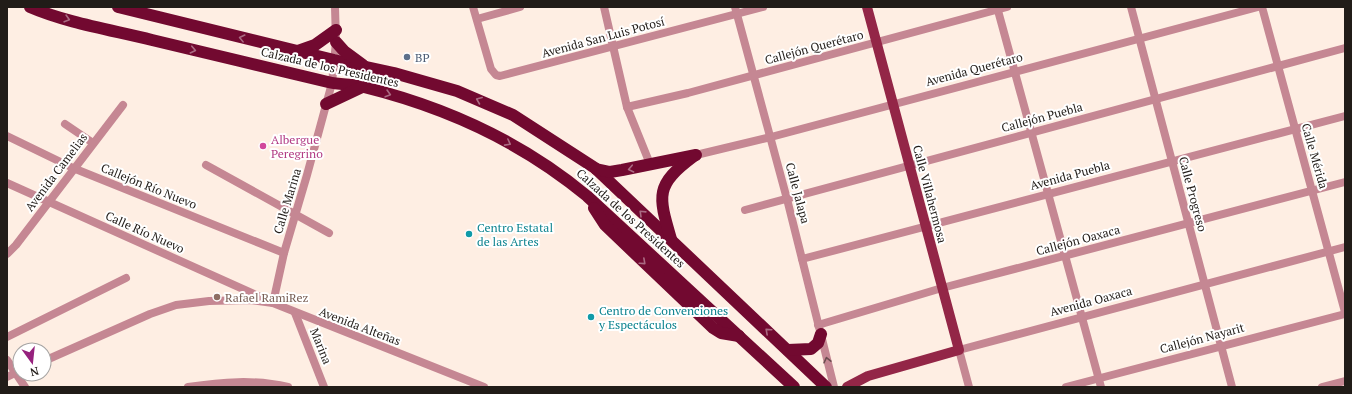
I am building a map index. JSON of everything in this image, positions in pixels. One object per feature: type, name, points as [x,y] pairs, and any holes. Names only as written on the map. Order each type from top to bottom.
[{"type":"highway","name":"Calzada de los Presidentes","points":[[30,7],[84,24],[332,83],[362,87],[410,100],[463,119],[528,153],[561,175],[587,196],[794,387]]},
{"type":"highway","name":"Calzada de los Presidentes","points":[[118,7],[366,67],[457,91],[513,114],[595,168],[826,387]]},
{"type":"highway","points":[[298,51],[336,36],[344,51],[366,67]]},
{"type":"highway","points":[[326,104],[362,87]]},
{"type":"highway","points":[[595,168],[610,172],[696,155]]},
{"type":"highway","points":[[671,240],[662,206],[662,196],[665,184],[673,173],[696,155]]},
{"type":"highway","points":[[788,350],[811,349],[818,343],[820,329]]},
{"type":"main road","name":"Calle Villahermosa","points":[[867,7],[959,350]]},
{"type":"main road","name":"Avenida Oaxaca","points":[[847,387],[868,376],[959,350]]},
{"type":"street","name":"Calle Marina","points":[[273,303],[284,253],[332,83],[336,36],[335,7]]},
{"type":"street","points":[[474,7],[477,19],[520,7]]},
{"type":"street","points":[[604,7],[627,107],[650,164]]},
{"type":"street","name":"Avenida San Luis Potosí","points":[[477,19],[491,69],[496,75],[507,75],[614,47],[736,10],[763,7]]},
{"type":"street","name":"Callejón Querétaro","points":[[627,107],[876,43],[998,8],[1007,7]]},
{"type":"street","name":"Calle Progreso","points":[[1131,7],[1232,387]]},
{"type":"street","name":"Avenida Querétaro","points":[[696,155],[771,137],[1258,7]]},
{"type":"street","name":"Calle Mérida","points":[[1262,7],[1312,191],[1330,251],[1345,313]]},
{"type":"street","points":[[998,8],[1101,387]]},
{"type":"street","name":"Calle Jalapa","points":[[736,10],[787,198],[834,387]]},
{"type":"street","name":"Callejón Puebla","points":[[745,210],[1032,133],[1155,98],[1345,48]]},
{"type":"street","name":"Avenida Camelias","points":[[7,254],[123,105]]},
{"type":"street","name":"Avenida Puebla","points":[[802,259],[1172,160],[1345,116]]},
{"type":"street","points":[[66,124],[93,143]]},
{"type":"street","name":"Callejón Río Nuevo","points":[[7,136],[73,168],[284,253]]},
{"type":"street","points":[[206,165],[329,233]]},
{"type":"street","name":"Callejón Oaxaca","points":[[820,329],[942,288],[1345,182]]},
{"type":"street","name":"Calle Río Nuevo","points":[[7,183],[273,303]]},
{"type":"street","name":"Avenida Oaxaca","points":[[959,350],[1345,247]]},
{"type":"street","points":[[7,337],[126,278]]},
{"type":"street","name":"Avenida Alteñas","points":[[52,357],[150,314],[176,305],[210,301],[250,300],[273,303],[482,387]]},
{"type":"street","name":"Marina","points":[[295,313],[324,387]]},
{"type":"street","name":"Callejón Nayarit","points":[[1066,387],[1345,313]]},
{"type":"street","name":"Calle Villahermosa","points":[[959,350],[969,387]]},
{"type":"street","points":[[1322,387],[1345,381]]},
{"type":"street","points":[[188,387],[217,383],[288,387]]},
{"type":"place","name":"BP","points":[[407,57]]},
{"type":"place","name":"Albergue Peregrino","points":[[263,146]]},
{"type":"place","name":"Centro Estatal de las Artes","points":[[469,234]]},
{"type":"place","name":"Rafael RamiRez","points":[[217,297]]},
{"type":"place","name":"Centro de Convenciones y Espectáculos","points":[[591,317]]}]
